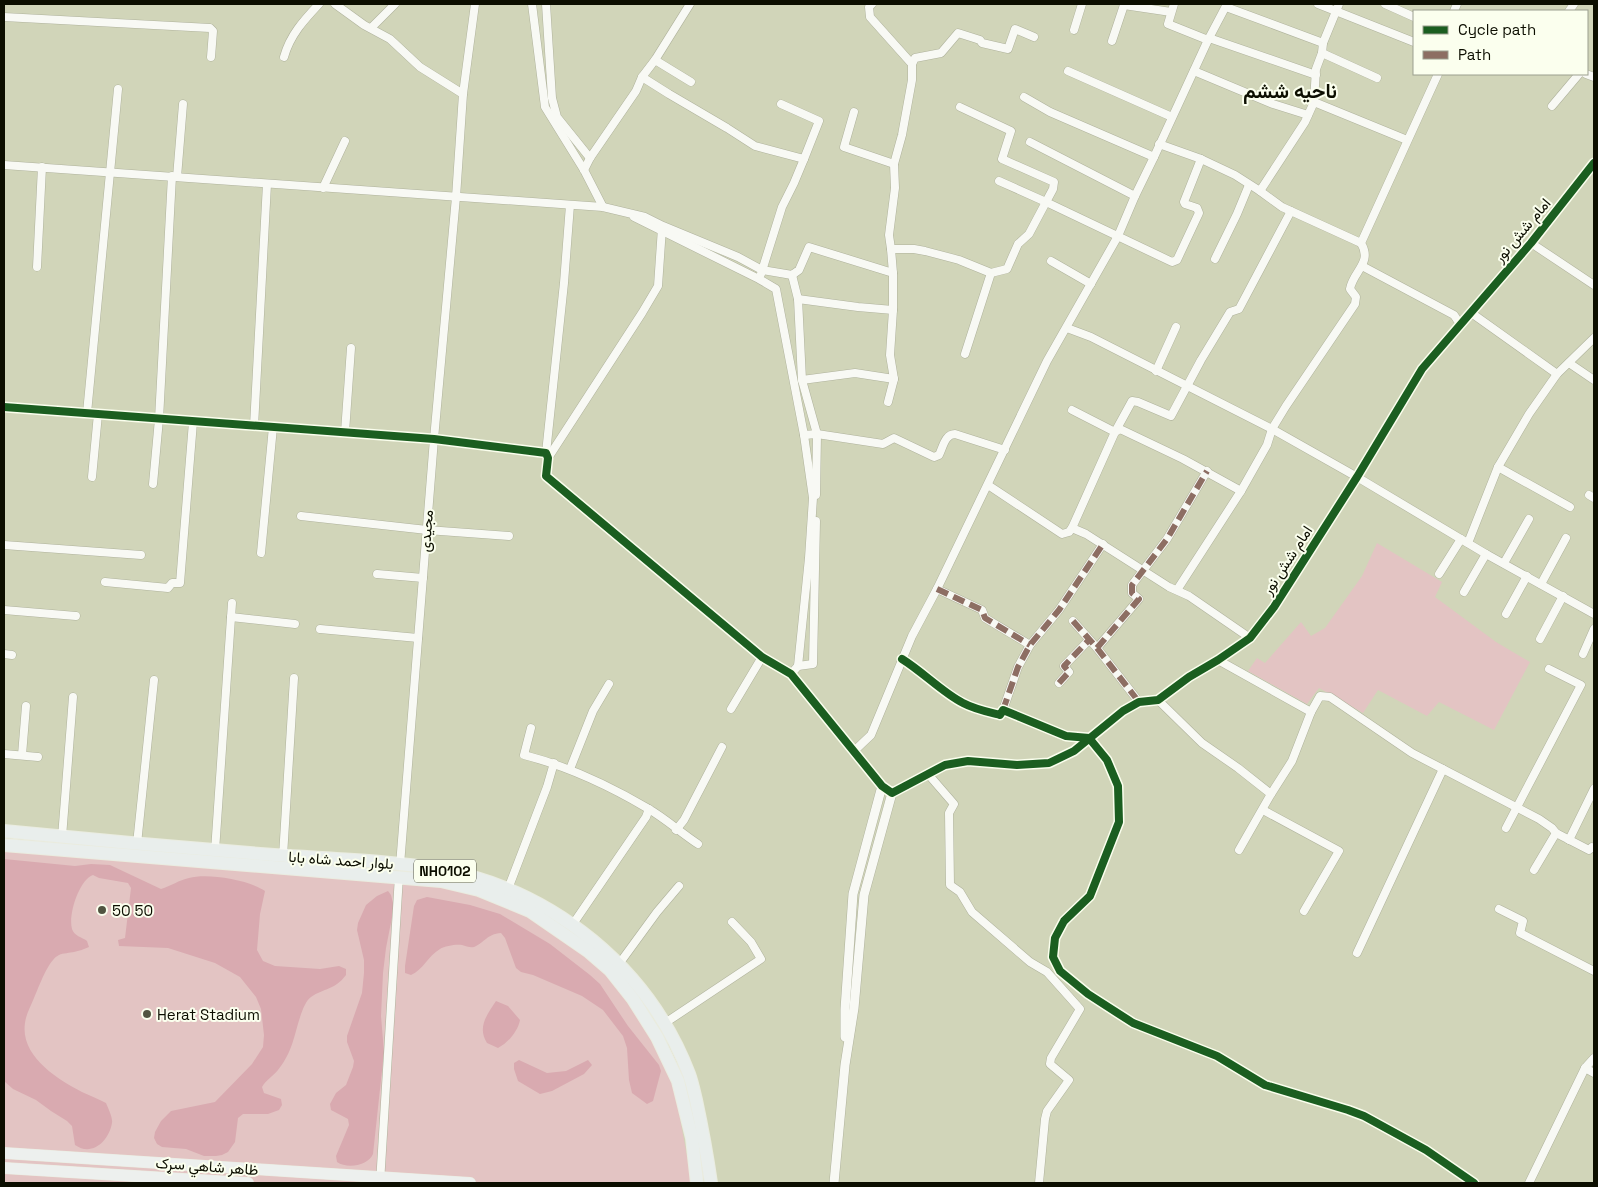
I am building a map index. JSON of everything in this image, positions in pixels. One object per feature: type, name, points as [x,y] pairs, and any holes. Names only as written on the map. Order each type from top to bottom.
[{"type":"highway","name":"بلوار احمد شاه بابا","points":[[4,831],[283,856],[400,870],[479,890],[542,918],[588,951],[610,970],[633,998],[657,1037],[678,1081],[692,1138],[697,1183]]},
{"type":"highway","name":"بلوار احمد شاه بابا","points":[[4,845],[460,874],[508,889],[573,924],[619,964],[643,991],[664,1022],[690,1076],[705,1137],[711,1183]]},
{"type":"main road","name":"ظاهر شاهي سړک","points":[[4,1153],[380,1180],[470,1183]]},
{"type":"main road","points":[[4,1168],[142,1180],[248,1183]]},
{"type":"street","points":[[284,57],[288,45],[298,28],[319,4]]},
{"type":"street","points":[[335,4],[390,39],[420,67],[463,94]]},
{"type":"street","points":[[371,28],[395,4]]},
{"type":"street","name":"مجیدی","points":[[380,1180],[400,870],[426,530],[456,197],[463,94],[475,4]]},
{"type":"street","points":[[529,4],[546,107],[584,170],[604,208]]},
{"type":"street","points":[[546,4],[552,98],[557,117],[590,158]]},
{"type":"street","points":[[584,170],[590,158],[636,92],[642,77],[655,60],[690,4]]},
{"type":"street","points":[[872,4],[869,7],[870,17],[912,64]]},
{"type":"street","points":[[1074,30],[1082,4]]},
{"type":"street","points":[[1112,41],[1122,4],[1171,12]]},
{"type":"street","points":[[1174,4],[1168,24],[1316,76]]},
{"type":"street","points":[[1318,4],[1338,7],[1413,42]]},
{"type":"street","points":[[1385,4],[1413,17]]},
{"type":"street","points":[[854,752],[871,735],[902,659],[924,612],[1048,361],[1118,236],[1208,39],[1227,5],[1323,43]]},
{"type":"street","points":[[1260,191],[1305,122],[1314,102],[1316,69],[1322,53],[1323,43],[1338,7]]},
{"type":"street","points":[[4,17],[210,28],[213,31],[212,57]]},
{"type":"street","points":[[888,402],[894,379],[890,355],[893,272],[889,236],[895,188],[894,164],[902,135],[912,80],[912,64],[915,58],[941,53],[958,33],[980,40],[982,43],[1008,49],[1015,29],[1034,37]]},
{"type":"street","points":[[1322,53],[1377,78]]},
{"type":"street","points":[[655,60],[691,82]]},
{"type":"street","points":[[1068,71],[1172,117]]},
{"type":"street","points":[[1194,71],[1273,104],[1308,115]]},
{"type":"street","points":[[1176,590],[1241,490],[1267,445],[1272,429],[1355,304],[1356,297],[1350,289],[1350,285],[1362,266],[1365,253],[1361,242],[1438,75]]},
{"type":"street","points":[[1552,106],[1577,75]]},
{"type":"street","points":[[642,77],[755,146],[804,160]]},
{"type":"street","points":[[87,413],[118,89]]},
{"type":"street","points":[[1024,97],[1050,112],[1154,157]]},
{"type":"street","points":[[1314,102],[1407,140]]},
{"type":"street","points":[[154,484],[174,176],[182,104]]},
{"type":"street","points":[[759,279],[782,207],[804,160],[819,121],[782,104]]},
{"type":"street","points":[[891,249],[925,250],[960,260],[991,273],[1007,269],[1018,244],[1029,234],[1053,189],[1054,182],[1002,159],[1011,131],[960,108]]},
{"type":"street","points":[[854,112],[844,147],[894,164]]},
{"type":"street","points":[[323,188],[346,141]]},
{"type":"street","points":[[1030,142],[1135,196]]},
{"type":"street","points":[[1159,144],[1234,175],[1282,207],[1361,242]]},
{"type":"street","points":[[999,181],[1172,262],[1176,260],[1199,213],[1197,208],[1184,202],[1201,160]]},
{"type":"street","name":"امام شش نور","points":[[1158,700],[1189,677],[1250,638],[1274,607],[1357,477],[1422,369],[1530,243],[1594,163]]},
{"type":"street","points":[[4,164],[570,205],[604,208],[645,217],[655,216]]},
{"type":"street","points":[[37,267],[42,167]]},
{"type":"street","points":[[254,426],[267,184]]},
{"type":"street","points":[[1215,258],[1249,185]]},
{"type":"street","points":[[570,205],[546,476],[762,657],[791,674],[882,786],[892,793]]},
{"type":"street","points":[[988,485],[1062,534],[1069,532],[1132,401],[1171,416],[1230,312],[1239,309],[1291,211]]},
{"type":"street","points":[[623,212],[662,229],[738,257],[762,270],[792,275],[799,270],[809,247],[893,272]]},
{"type":"street","points":[[645,217],[662,229],[776,289],[804,435],[813,498],[798,666],[791,674]]},
{"type":"street","points":[[547,455],[658,286],[662,229]]},
{"type":"street","points":[[1530,243],[1594,285]]},
{"type":"street","points":[[1051,261],[1091,284]]},
{"type":"street","points":[[1362,266],[1454,315],[1460,324]]},
{"type":"street","points":[[965,354],[991,273]]},
{"type":"street","points":[[792,275],[798,299],[802,380],[817,434],[813,664],[798,666]]},
{"type":"street","points":[[798,299],[893,310]]},
{"type":"street","points":[[1470,312],[1557,374]]},
{"type":"street","points":[[1156,371],[1176,327]]},
{"type":"street","points":[[1067,328],[1091,337],[1272,429],[1486,554],[1594,614]]},
{"type":"street","points":[[1439,574],[1465,541],[1498,467],[1529,414],[1557,374],[1594,338]]},
{"type":"street","points":[[345,432],[351,348]]},
{"type":"street","points":[[1569,363],[1594,380]]},
{"type":"street","points":[[802,380],[855,373],[894,379]]},
{"type":"street","points":[[4,407],[434,439],[547,455]]},
{"type":"street","points":[[1072,410],[1116,432]]},
{"type":"street","points":[[92,477],[98,414]]},
{"type":"street","points":[[105,582],[168,588],[172,583],[180,583],[193,422]]},
{"type":"street","points":[[261,553],[273,427]]},
{"type":"street","points":[[1116,432],[1120,429],[1207,471],[1241,490]]},
{"type":"street","points":[[804,435],[817,434],[883,444],[894,438],[934,457],[939,454],[948,436],[951,434],[1005,450]]},
{"type":"street","points":[[1498,467],[1570,506]]},
{"type":"street","points":[[1097,648],[1139,599],[1132,593],[1132,585],[1167,539],[1207,471]]},
{"type":"street","points":[[301,516],[426,530],[509,536]]},
{"type":"street","points":[[1504,563],[1528,520]]},
{"type":"street","points":[[1072,528],[1103,544],[1169,587],[1189,596],[1250,638]]},
{"type":"street","points":[[1541,584],[1566,538]]},
{"type":"street","points":[[902,659],[917,668],[962,703],[1000,715],[1018,667],[1030,645],[1059,610],[1103,544]]},
{"type":"street","points":[[4,545],[140,555]]},
{"type":"street","points":[[1464,592],[1486,554]]},
{"type":"street","points":[[377,574],[423,578]]},
{"type":"street","points":[[1506,614],[1527,576]]},
{"type":"street","points":[[937,589],[982,610],[985,618],[1030,645]]},
{"type":"street","points":[[1540,639],[1563,596]]},
{"type":"street","points":[[214,850],[232,603]]},
{"type":"street","points":[[4,610],[76,616]]},
{"type":"street","points":[[231,616],[295,624]]},
{"type":"street","points":[[1073,621],[1097,648],[1139,702]]},
{"type":"street","points":[[320,628],[418,638]]},
{"type":"street","points":[[1582,654],[1594,629]]},
{"type":"street","points":[[1060,683],[1069,672],[1064,666],[1089,640]]},
{"type":"street","points":[[731,709],[762,657]]},
{"type":"street","points":[[1218,660],[1311,712]]},
{"type":"street","points":[[1506,828],[1581,686],[1549,669]]},
{"type":"street","points":[[283,856],[294,678]]},
{"type":"street","points":[[137,844],[154,680]]},
{"type":"street","points":[[570,769],[592,710],[609,684]]},
{"type":"street","points":[[1239,850],[1263,810],[1270,794],[1292,761],[1311,712],[1320,696],[1330,696],[1412,753],[1517,808],[1552,828],[1556,833],[1588,850],[1592,847],[1594,848]]},
{"type":"street","points":[[62,837],[73,697]]},
{"type":"street","points":[[834,1183],[845,1065],[854,1008],[864,895],[892,793],[945,764],[968,761],[1017,765],[1049,763],[1074,751],[1123,710],[1139,702],[1158,700],[1202,743],[1238,768],[1270,794]]},
{"type":"street","points":[[22,755],[26,706]]},
{"type":"street","points":[[1003,710],[1066,736],[1089,738],[1107,760],[1118,786],[1119,822],[1090,896],[1064,921],[1055,938],[1053,957],[1060,971],[1088,994],[1132,1023],[1216,1056],[1266,1084],[1364,1116],[1426,1150],[1474,1183]]},
{"type":"street","points":[[531,728],[524,754],[570,769],[602,784],[649,809],[698,844]]},
{"type":"street","points":[[676,830],[684,820],[722,747]]},
{"type":"street","points":[[4,754],[38,756]]},
{"type":"street","points":[[508,889],[547,787],[554,763]]},
{"type":"street","points":[[1357,952],[1443,769]]},
{"type":"street","points":[[928,774],[954,804],[949,813],[950,885],[960,892],[972,912],[1030,962],[1047,972],[1080,1008]]},
{"type":"street","points":[[845,1065],[845,1009],[853,894],[882,786]]},
{"type":"street","points":[[1569,840],[1594,789]]},
{"type":"street","points":[[573,924],[646,817],[649,809]]},
{"type":"street","points":[[1263,810],[1339,851],[1304,911]]},
{"type":"street","points":[[1534,870],[1556,833]]},
{"type":"street","points":[[619,964],[657,912],[679,886]]},
{"type":"street","points":[[1499,909],[1523,921],[1520,933],[1594,971]]},
{"type":"street","points":[[664,1022],[761,959],[751,942],[732,922]]},
{"type":"street","points":[[1039,1183],[1047,1111],[1069,1080],[1050,1064],[1051,1058],[1088,994]]},
{"type":"street","points":[[1529,1183],[1585,1068],[1594,1058]]},
{"type":"street","points":[[1585,1068],[1594,1073]]},
{"type":"street","points":[[142,1180],[143,1162]]},
{"type":"shaded area","points":[[1377,543],[1442,582],[1435,597],[1496,642],[1530,662],[1494,730],[1439,702],[1427,716],[1378,690],[1363,713],[1319,688],[1307,704],[1248,671],[1257,658],[1265,663],[1301,622],[1311,636],[1325,628],[1362,576]]},
{"type":"shaded area","points":[[4,851],[444,884],[511,905],[592,958],[641,1016],[673,1080],[692,1183],[4,1183]]},
{"type":"shaded area","points":[[4,859],[75,866],[91,864],[110,865],[161,889],[185,879],[207,876],[239,881],[265,891],[260,914],[257,950],[263,961],[275,966],[320,969],[339,966],[346,969],[346,975],[338,984],[316,994],[307,1001],[287,1056],[278,1070],[262,1087],[264,1093],[281,1099],[282,1105],[279,1110],[268,1114],[243,1114],[238,1118],[235,1142],[228,1152],[222,1155],[204,1156],[186,1149],[162,1147],[157,1144],[154,1138],[155,1132],[161,1121],[171,1111],[215,1102],[252,1064],[263,1047],[264,1035],[261,1009],[256,997],[240,977],[215,963],[168,948],[119,946],[118,940],[125,938],[131,888],[128,883],[99,878],[93,875],[88,878],[79,891],[73,907],[71,923],[76,935],[87,941],[89,947],[76,952],[61,954],[51,962],[27,1013],[25,1035],[28,1046],[42,1065],[72,1087],[106,1103],[112,1121],[110,1130],[99,1145],[88,1149],[81,1148],[75,1145],[72,1126],[67,1121],[36,1100],[13,1089],[4,1081]]},
{"type":"shaded area","points":[[388,891],[394,907],[383,973],[381,1016],[384,1052],[373,1154],[362,1164],[351,1166],[337,1162],[336,1156],[349,1125],[348,1119],[331,1110],[330,1104],[336,1093],[346,1085],[354,1061],[347,1042],[347,1036],[362,993],[364,973],[364,960],[357,930],[358,923],[366,905],[377,896]]},
{"type":"shaded area","points":[[427,897],[470,905],[500,914],[550,944],[600,984],[628,1026],[659,1065],[661,1071],[653,1101],[647,1104],[632,1093],[629,1080],[627,1048],[623,1036],[603,1010],[582,996],[533,975],[521,972],[516,968],[505,938],[501,933],[492,935],[474,947],[457,945],[442,948],[432,955],[415,973],[411,975],[405,973],[414,906],[417,900]]},
{"type":"shaded area","points":[[496,1001],[508,1006],[520,1020],[512,1036],[498,1048],[487,1043],[483,1032],[484,1021]]},
{"type":"shaded area","points":[[519,1060],[547,1073],[566,1071],[588,1060],[592,1065],[584,1074],[552,1091],[540,1094],[518,1081],[514,1063]]},
{"type":"marked path","points":[[1097,648],[1139,599],[1132,593],[1132,585],[1167,539],[1207,471]]},
{"type":"marked path","points":[[1003,710],[1018,667],[1030,645],[1059,610],[1103,544]]},
{"type":"marked path","points":[[937,589],[982,610],[985,618],[1030,645]]},
{"type":"marked path","points":[[1073,621],[1097,648],[1139,702]]},
{"type":"marked path","points":[[1059,683],[1069,672],[1064,666],[1089,640]]},
{"type":"cycle path","points":[[4,407],[434,439],[546,453],[548,458],[546,476],[762,657],[791,674],[882,786],[892,793],[945,765],[968,761],[1017,765],[1049,763],[1074,751],[1123,711],[1139,702],[1158,700],[1189,677],[1250,638],[1274,607],[1357,477],[1422,369],[1531,243],[1594,163]]},
{"type":"cycle path","points":[[902,659],[955,699],[967,705],[1000,715],[1003,710],[1066,736],[1089,738],[1107,760],[1118,786],[1119,822],[1090,896],[1064,921],[1055,938],[1053,957],[1060,971],[1088,994],[1133,1023],[1217,1056],[1265,1085],[1364,1116],[1426,1150],[1474,1183]]},
{"type":"place","name":"50 50","points":[[102,910]]},
{"type":"place","name":"Herat Stadium","points":[[147,1014]]},
{"type":"district","name":"ناحیه ششم","points":[[1290,91]]}]
